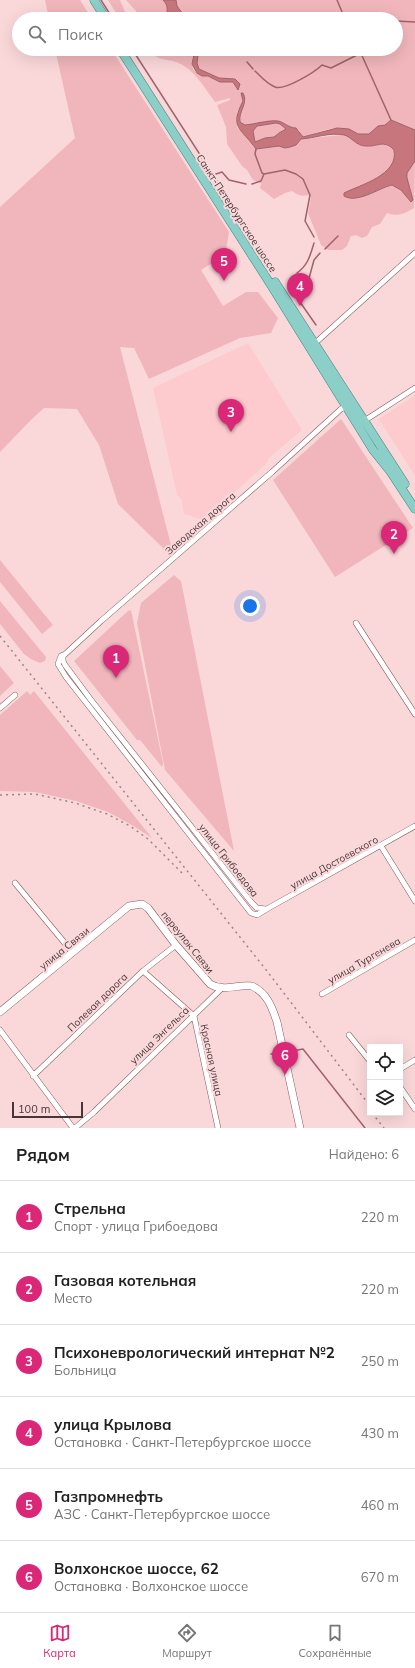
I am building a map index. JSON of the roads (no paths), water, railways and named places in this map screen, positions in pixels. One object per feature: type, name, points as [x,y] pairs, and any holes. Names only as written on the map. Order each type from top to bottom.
[{"type":"main road","points":[[88,0],[96,12]]},
{"type":"main road","points":[[94,0],[102,12]]},
{"type":"main road","name":"Санкт-Петербургское шоссе","points":[[125,56],[312,346]]},
{"type":"main road","name":"Санкт-Петербургское шоссе","points":[[129,56],[349,404],[374,450],[415,509]]},
{"type":"main road","name":"Санкт-Петербургское шоссе","points":[[349,404],[364,421],[415,500]]},
{"type":"street","points":[[312,346],[415,253]]},
{"type":"street","points":[[364,421],[415,388]]},
{"type":"street","name":"Заводская дорога","points":[[62,656],[349,404]]},
{"type":"street","points":[[356,623],[415,714]]},
{"type":"street","name":"улица Грибоедова","points":[[62,656],[65,665],[91,700],[246,896],[257,908],[267,909]]},
{"type":"street","points":[[0,708],[15,695]]},
{"type":"street","name":"улица Достоевского","points":[[260,912],[415,826]]},
{"type":"street","points":[[381,846],[415,901]]},
{"type":"street","points":[[14,883],[73,953]]},
{"type":"street","name":"улица Связи","points":[[0,1012],[130,906],[142,904]]},
{"type":"street","name":"переулок Связи","points":[[142,904],[148,908],[204,979],[216,988],[221,989]]},
{"type":"street","name":"улица Тургенева","points":[[322,994],[415,940]]},
{"type":"street","name":"Полевая дорога","points":[[33,1076],[143,971],[176,945]]},
{"type":"street","name":"Красная улица","points":[[143,971],[194,1016],[218,1128]]},
{"type":"street","points":[[221,989],[252,986],[266,996],[273,1008],[300,1128]]},
{"type":"street","name":"улица Энгельса","points":[[74,1128],[94,1112],[221,989]]},
{"type":"street","points":[[0,1030],[33,1076],[74,1128]]},
{"type":"street","points":[[349,1035],[367,1057]]},
{"type":"street","points":[[403,1067],[415,1060]]},
{"type":"street","points":[[403,1092],[415,1109]]},
{"type":"waterway","points":[[101,0],[109,12]]},
{"type":"waterway","points":[[337,0],[342,12]]},
{"type":"waterway","points":[[403,21],[415,22]]},
{"type":"waterway","points":[[137,56],[264,254]]},
{"type":"waterway","points":[[255,71],[269,84],[279,87],[292,84],[322,65],[331,68],[355,56]]},
{"type":"waterway","points":[[362,56],[391,120]]},
{"type":"waterway","points":[[247,62],[253,69]]},
{"type":"waterway","points":[[256,149],[255,154],[262,173],[264,174],[285,170],[296,174],[303,179],[310,195],[305,221],[314,237]]},
{"type":"waterway","points":[[213,175],[222,172],[229,180],[246,184]]},
{"type":"waterway","points":[[252,184],[261,181],[264,174]]},
{"type":"waterway","points":[[325,249],[338,236]]},
{"type":"waterway","points":[[297,273],[301,270],[310,256],[314,243]]},
{"type":"waterway","points":[[316,325],[300,302],[308,282],[314,260],[320,253]]},
{"type":"waterway","points":[[287,1052],[303,1049],[365,1128]]},
{"type":"waterway","points":[[271,1054],[279,1053]]},
{"type":"railway","points":[[0,636],[267,971],[367,1102]]},
{"type":"railway","points":[[0,795],[35,794],[75,803],[107,814],[130,826],[148,839],[182,873]]},
{"type":"railway","points":[[374,1116],[384,1128]]},
{"type":"place","name":"Газпромнефть","points":[[224,281]]},
{"type":"place","name":"улица Крылова","points":[[300,306]]},
{"type":"place","name":"Психоневрологический интернат №2","points":[[231,432]]},
{"type":"place","name":"Газовая котельная","points":[[394,554]]},
{"type":"place","name":"Стрельна","points":[[116,678]]},
{"type":"place","name":"Волхонское шоссе, 62","points":[[285,1075]]}]
